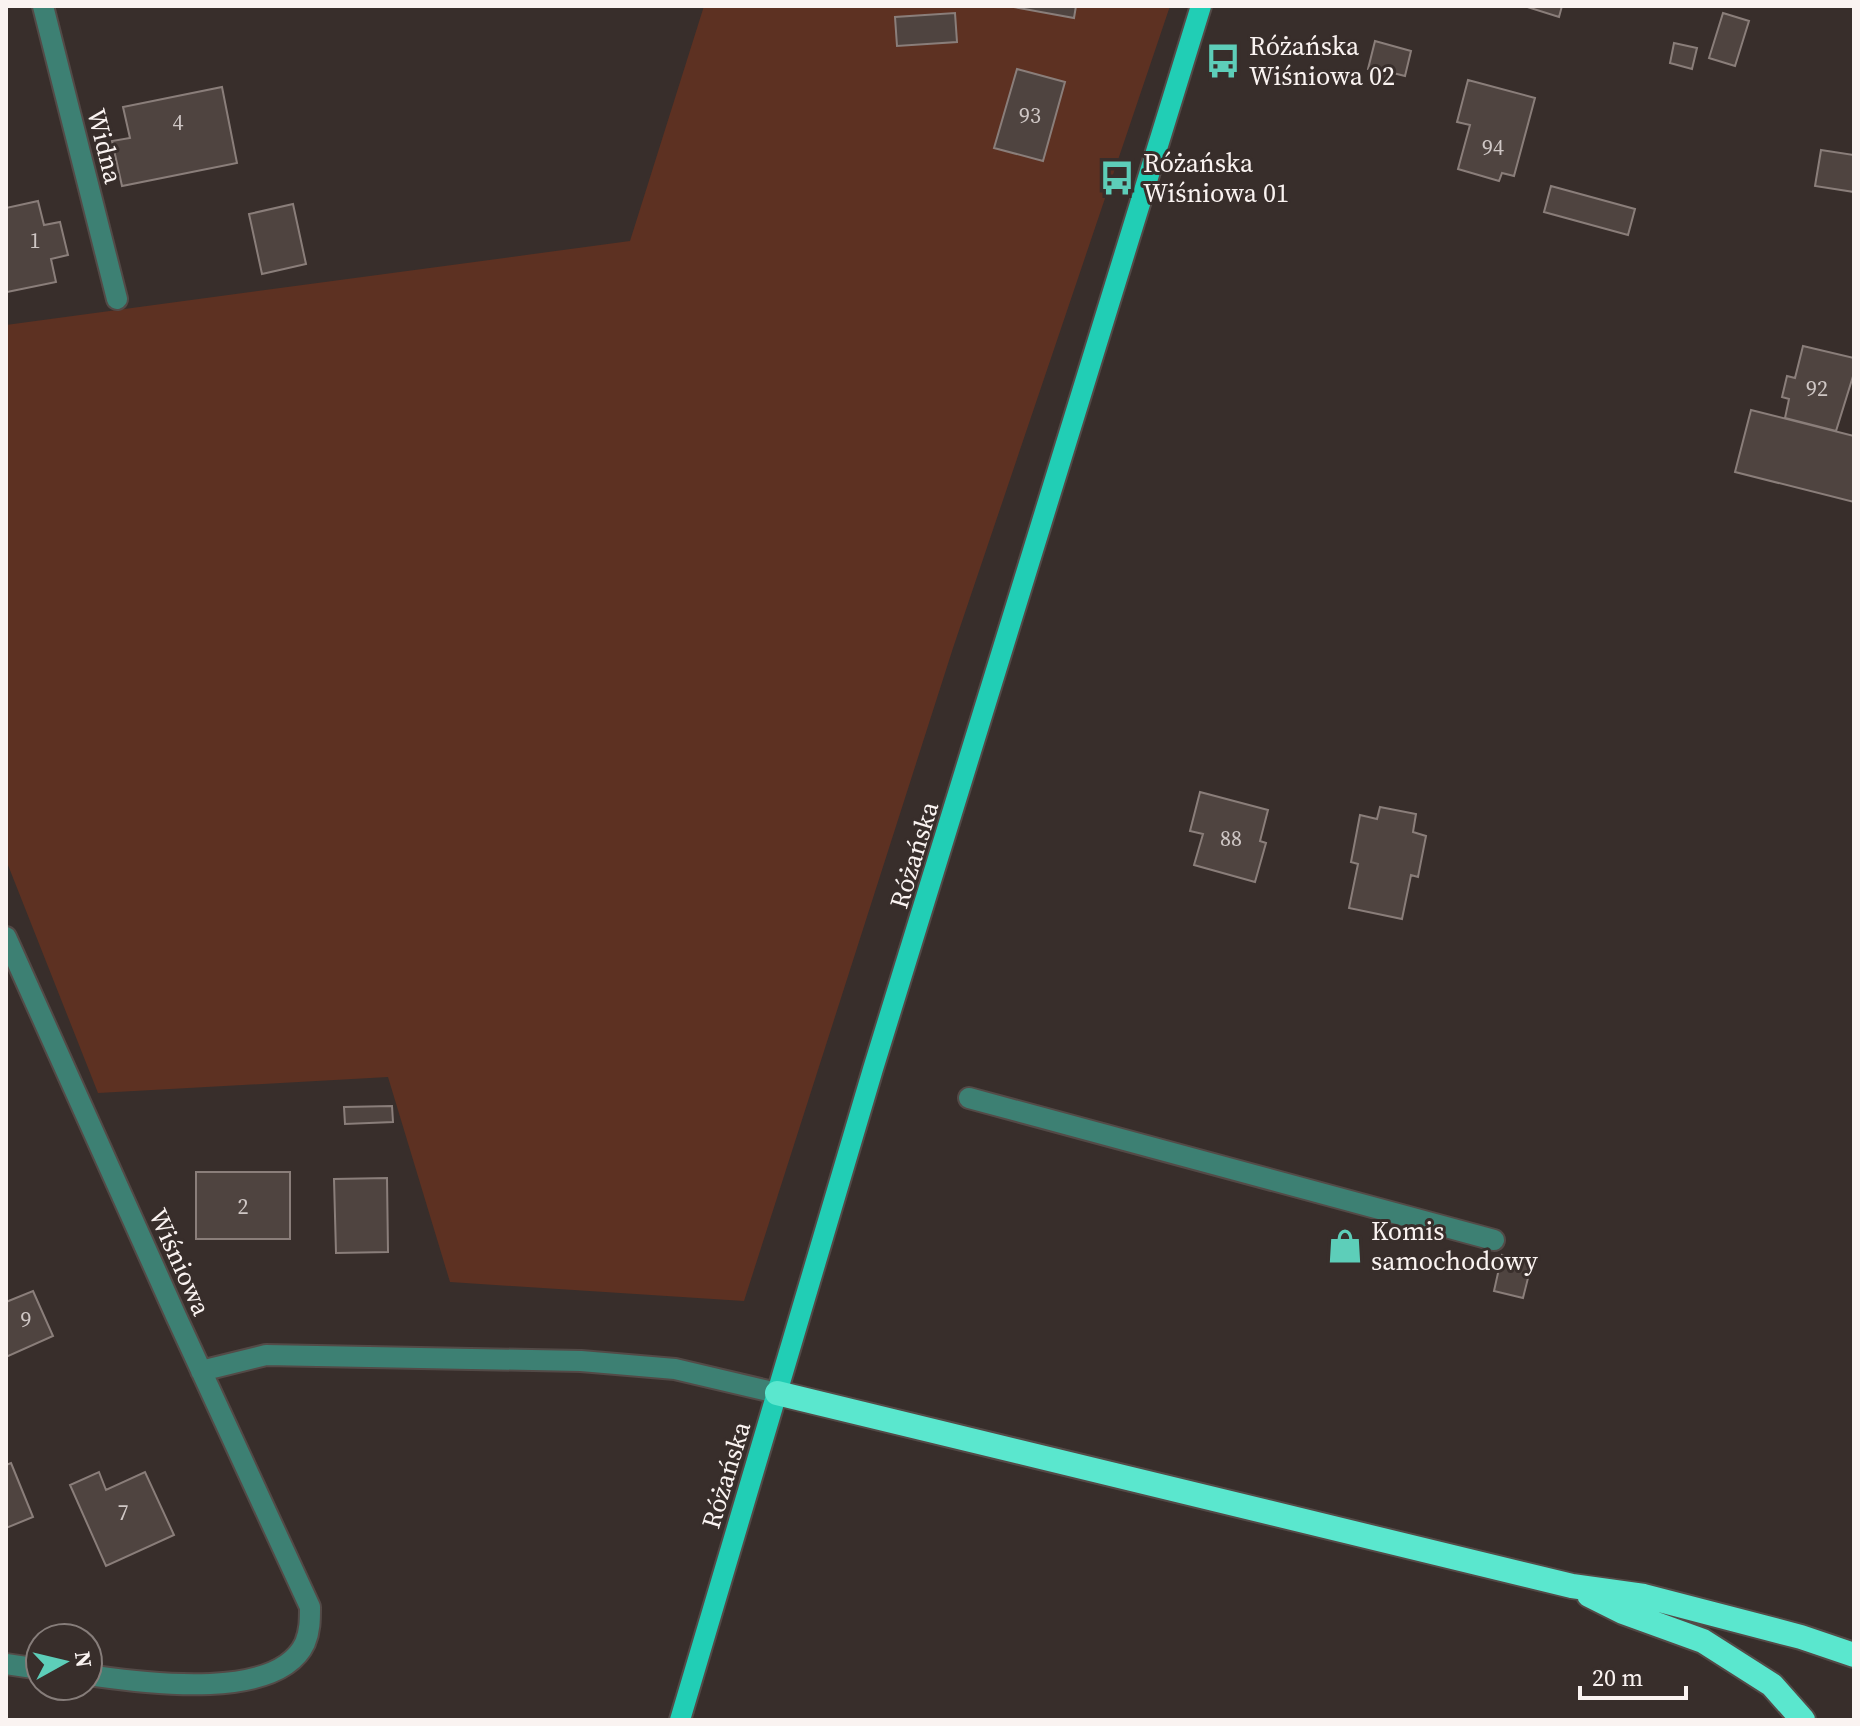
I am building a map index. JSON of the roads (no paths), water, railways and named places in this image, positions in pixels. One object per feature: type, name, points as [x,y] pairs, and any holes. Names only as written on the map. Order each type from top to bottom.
[{"type":"highway","points":[[777,1393],[1572,1586],[1644,1596],[1801,1637],[1854,1655]]},
{"type":"highway","points":[[1572,1586],[1623,1612],[1703,1641],[1772,1685],[1803,1720]]},
{"type":"main road","name":"Różańska","points":[[680,1720],[873,1069],[1201,6]]},
{"type":"street","name":"Widna","points":[[43,6],[117,299]]},
{"type":"street","name":"Wiśniowa","points":[[6,937],[310,1607],[310,1627],[304,1645],[293,1659],[265,1673],[212,1685],[183,1686],[104,1677]]},
{"type":"street","points":[[969,1098],[1494,1240]]},
{"type":"street","points":[[201,1371],[266,1355],[581,1361],[675,1369],[777,1393]]},
{"type":"place","name":"Różańska Wiśniowa 02","points":[[1223,61]]},
{"type":"place","name":"Różańska Wiśniowa 01","points":[[1117,178]]},
{"type":"place","name":"Komis samochodowy","points":[[1345,1246]]}]
